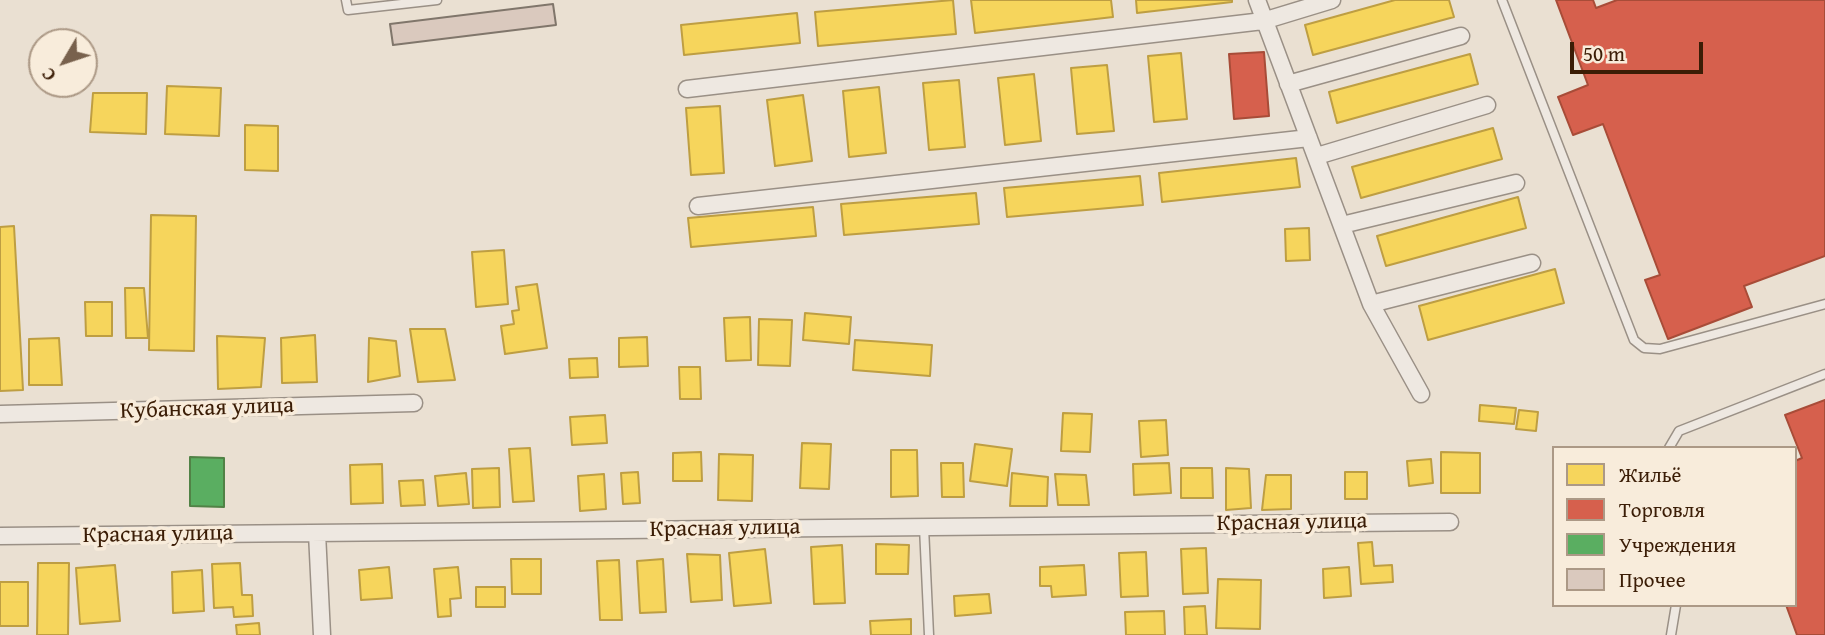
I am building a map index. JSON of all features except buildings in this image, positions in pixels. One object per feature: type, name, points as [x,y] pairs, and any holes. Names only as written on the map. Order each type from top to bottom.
[{"type":"street","points":[[1256,0],[1371,304],[1421,394]]},
{"type":"street","points":[[687,89],[1263,21],[1332,0]]},
{"type":"street","points":[[1288,84],[1461,36]]},
{"type":"street","points":[[1317,156],[1487,106]]},
{"type":"street","points":[[698,206],[1309,138]]},
{"type":"street","points":[[1342,225],[1516,183]]},
{"type":"street","points":[[1371,304],[1532,263]]},
{"type":"street","name":"Кубанская улица","points":[[0,414],[414,403]]},
{"type":"street","name":"Красная улица","points":[[0,536],[1450,522]]},
{"type":"street","points":[[317,533],[322,635]]},
{"type":"lane","points":[[346,0],[348,10],[437,0]]},
{"type":"lane","points":[[1502,0],[1634,340],[1644,348],[1660,349],[1825,304]]},
{"type":"lane","points":[[1670,446],[1679,431],[1825,374]]},
{"type":"lane","points":[[924,527],[929,635]]},
{"type":"lane","points":[[1671,635],[1676,607]]}]
